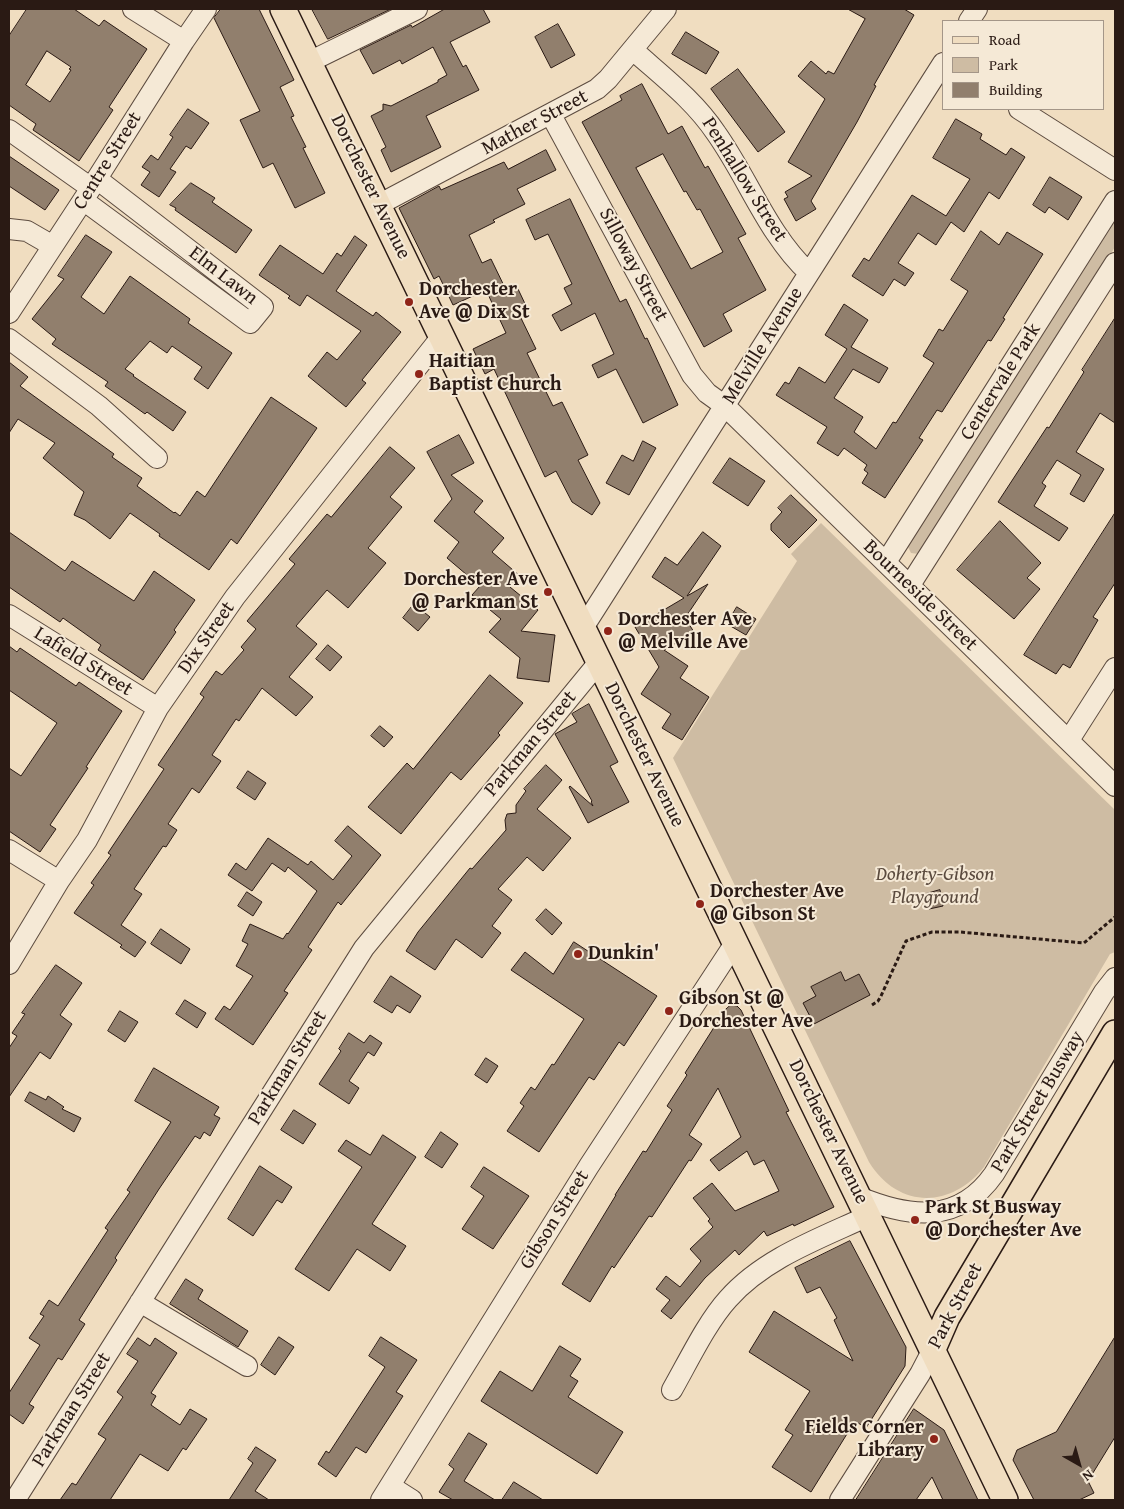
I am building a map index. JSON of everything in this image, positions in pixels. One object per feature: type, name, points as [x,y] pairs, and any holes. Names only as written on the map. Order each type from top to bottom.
[{"type":"main road","name":"Dorchester Avenue","points":[[283,9],[1005,1500]]},
{"type":"main road","name":"Park Street","points":[[933,1349],[961,1293],[1115,1033]]},
{"type":"street","points":[[133,9],[184,42]]},
{"type":"street","name":"Centre Street","points":[[9,313],[206,9]]},
{"type":"street","points":[[309,62],[417,9]]},
{"type":"street","name":"Mather Street","points":[[378,205],[597,89],[608,79],[666,9]]},
{"type":"street","points":[[970,20],[977,9]]},
{"type":"street","name":"Penhallow Street","points":[[632,50],[686,97],[707,120],[725,146],[783,242],[793,256],[809,272]]},
{"type":"street","name":"Melville Avenue","points":[[583,628],[942,65]]},
{"type":"street","points":[[1021,110],[1115,170]]},
{"type":"street","name":"Silloway Street","points":[[551,115],[692,375],[707,393],[725,406]]},
{"type":"street","points":[[9,130],[90,189]]},
{"type":"street","name":"Elm Lawn","points":[[90,189],[196,255],[263,307],[250,323],[183,273],[90,189]]},
{"type":"street","name":"Centervale Park","points":[[886,562],[1115,201]]},
{"type":"street","points":[[9,229],[28,231],[53,246]]},
{"type":"street","points":[[183,273],[196,255]]},
{"type":"street","name":"Centervale Park","points":[[910,585],[1115,263]]},
{"type":"street","name":"Dix Street","points":[[9,964],[59,881],[87,840],[158,708],[236,597],[442,336]]},
{"type":"street","points":[[9,339],[99,406],[157,458]]},
{"type":"street","name":"Bourneside Street","points":[[725,406],[1115,786]]},
{"type":"street","name":"Lafield Street","points":[[9,615],[158,708]]},
{"type":"street","name":"Parkman Street","points":[[15,1500],[371,938],[599,662]]},
{"type":"street","points":[[1069,740],[1115,668]]},
{"type":"street","points":[[9,850],[59,881]]},
{"type":"street","name":"Gibson Street","points":[[385,1493],[589,1166],[735,943]]},
{"type":"street","name":"Park Street Busway","points":[[864,1206],[911,1213],[929,1213],[958,1206],[980,1192],[994,1174],[1104,992],[1115,978]]},
{"type":"street","points":[[672,1390],[728,1299],[751,1278],[864,1206]]},
{"type":"street","points":[[140,1302],[247,1366]]},
{"type":"street","name":"Park Street","points":[[840,1500],[920,1374],[933,1349]]},
{"type":"street","points":[[385,1493],[412,1500]]},
{"type":"path","points":[[872,1005],[881,996],[906,941],[932,932],[960,932],[1084,943],[1115,917]]},
{"type":"green space","points":[[1115,216],[1115,247],[924,549],[919,554],[911,553],[907,545]]},
{"type":"green space","name":"Doherty-Gibson Playground","points":[[821,523],[1115,810],[1115,952],[1110,954],[984,1167],[971,1181],[956,1191],[941,1196],[925,1198],[909,1195],[895,1189],[881,1177],[869,1162],[673,758],[797,561],[791,554]]},
{"type":"building","points":[[27,9],[74,9],[99,26],[104,20],[147,49],[109,107],[113,110],[79,161],[33,130],[36,124],[9,105],[9,36]],"holes":[[[47,51],[71,67],[69,69],[71,70],[50,102],[26,85]]]},
{"type":"building","points":[[221,9],[259,9],[294,80],[280,87],[294,116],[291,117],[306,147],[303,148],[325,193],[295,208],[273,163],[263,168],[240,120],[260,111],[214,18]]},
{"type":"building","points":[[312,9],[391,9],[328,39]]},
{"type":"building","points":[[445,9],[483,9],[490,22],[450,42],[463,67],[466,65],[479,90],[426,116],[441,147],[391,172],[381,150],[386,147],[371,116],[383,110],[383,104],[391,106],[438,82],[438,80],[447,75],[433,47],[402,64],[400,60],[373,74],[360,50],[411,25],[412,27]]},
{"type":"building","points":[[848,9],[904,9],[914,15],[874,85],[876,86],[857,122],[811,201],[816,209],[796,221],[784,199],[788,197],[785,192],[812,176],[788,162],[825,99],[798,76],[811,61],[826,74],[828,71],[834,74],[865,19]]},
{"type":"building","points":[[558,24],[575,55],[551,68],[535,37]]},
{"type":"building","points":[[686,32],[719,52],[706,74],[672,54]]},
{"type":"building","points":[[738,69],[785,132],[758,152],[711,89]]},
{"type":"building","points":[[642,84],[668,134],[682,126],[705,168],[708,166],[746,234],[738,238],[766,290],[723,314],[732,331],[704,347],[582,122],[622,100],[620,96]],"holes":[[[663,154],[684,192],[686,191],[697,210],[700,209],[723,252],[691,269],[636,168]]]},
{"type":"building","points":[[188,109],[209,123],[191,149],[186,146],[170,169],[176,172],[159,197],[141,185],[150,172],[142,167],[151,155],[158,160],[173,137],[170,135]]},
{"type":"building","points":[[956,119],[982,134],[980,139],[1006,155],[1011,148],[1025,157],[999,199],[989,192],[964,232],[951,222],[936,245],[918,233],[898,263],[914,273],[905,286],[894,279],[883,296],[852,276],[864,258],[869,261],[912,195],[946,216],[970,179],[933,158]]},
{"type":"building","points":[[546,150],[556,170],[517,189],[525,204],[469,235],[482,263],[491,259],[508,294],[518,289],[528,310],[519,314],[536,349],[527,353],[553,406],[562,402],[588,455],[578,460],[600,503],[592,515],[572,502],[556,471],[545,477],[494,369],[485,374],[473,349],[506,333],[486,290],[453,305],[439,276],[434,279],[399,208],[439,186],[441,190],[504,162],[508,169]]},
{"type":"building","points":[[9,156],[59,190],[45,210],[9,186]]},
{"type":"building","points":[[1050,177],[1082,197],[1068,220],[1049,207],[1045,213],[1033,205]]},
{"type":"building","points":[[191,183],[215,198],[212,202],[252,230],[236,253],[170,205]]},
{"type":"building","points":[[570,199],[620,302],[626,299],[645,339],[647,338],[678,405],[643,423],[616,369],[598,378],[592,365],[614,354],[595,313],[561,331],[552,315],[572,304],[564,288],[572,284],[548,234],[535,240],[526,220]]},
{"type":"building","points":[[981,231],[999,245],[1007,232],[1043,254],[991,341],[988,340],[942,412],[937,410],[919,438],[923,440],[885,498],[862,483],[868,473],[864,470],[867,465],[844,448],[838,456],[817,443],[827,427],[776,395],[785,382],[789,384],[799,367],[825,383],[847,349],[825,335],[844,304],[868,320],[851,347],[888,368],[879,383],[853,369],[834,398],[863,417],[854,432],[876,449],[893,422],[896,423],[934,363],[923,356],[939,329],[943,331],[968,291],[951,280]]},
{"type":"building","points":[[86,235],[112,252],[81,297],[104,314],[130,276],[190,319],[188,323],[232,353],[208,389],[194,379],[202,367],[172,346],[167,353],[150,341],[125,369],[186,412],[173,431],[105,386],[108,382],[52,344],[56,339],[32,319],[64,279],[58,276]]},
{"type":"building","points":[[355,236],[367,245],[336,291],[373,316],[376,312],[401,332],[362,380],[366,383],[346,407],[308,376],[327,352],[337,360],[361,331],[307,295],[300,306],[288,298],[290,296],[259,275],[280,245],[323,274],[337,253],[341,256]]},
{"type":"building","points":[[1115,318],[1115,423],[1100,413],[1076,452],[1104,469],[1084,502],[1070,494],[1081,475],[1057,460],[1042,483],[1046,486],[1034,506],[1068,528],[1059,541],[998,502],[1047,427],[1049,428],[1084,372],[1082,370]]},
{"type":"building","points":[[9,362],[28,377],[20,386],[114,454],[112,457],[142,478],[137,486],[180,516],[197,491],[205,497],[271,397],[317,428],[237,544],[231,539],[209,570],[159,536],[160,534],[130,513],[110,539],[85,520],[74,515],[84,492],[43,458],[55,443],[18,419],[9,433]]},
{"type":"building","points":[[459,435],[474,463],[451,475],[483,501],[474,512],[504,538],[492,552],[520,576],[510,587],[538,610],[521,631],[555,635],[549,682],[517,678],[520,658],[489,632],[501,619],[472,595],[480,586],[447,558],[459,542],[434,521],[452,499],[427,452]]},
{"type":"building","points":[[643,441],[656,448],[629,495],[606,483],[622,455],[633,461]]},
{"type":"building","points":[[390,447],[415,468],[390,497],[402,507],[368,548],[386,563],[348,608],[327,590],[296,626],[317,644],[289,677],[313,697],[296,716],[262,688],[239,721],[236,719],[212,755],[221,761],[199,793],[192,788],[168,824],[177,830],[166,847],[163,846],[134,889],[142,894],[121,925],[146,942],[135,957],[120,947],[122,945],[74,913],[94,885],[91,883],[111,855],[108,853],[164,769],[158,765],[204,697],[200,694],[216,671],[222,675],[244,650],[241,647],[256,629],[247,621],[295,564],[289,559],[327,514],[331,517]]},
{"type":"building","points":[[730,458],[765,481],[748,506],[713,483]]},
{"type":"building","points":[[791,495],[817,520],[789,548],[771,530],[771,524],[782,512],[778,508]]},
{"type":"building","points":[[1115,513],[1115,583],[1093,617],[1098,620],[1070,668],[1063,664],[1056,674],[1024,655]]},
{"type":"building","points":[[1000,521],[1041,563],[1027,578],[1040,589],[1014,619],[957,570]]},
{"type":"building","points":[[9,532],[65,571],[72,561],[134,601],[154,571],[195,600],[174,630],[176,632],[143,680],[98,650],[101,645],[63,618],[60,622],[9,587]]},
{"type":"building","points":[[703,532],[721,546],[687,596],[708,584],[685,618],[694,632],[664,650],[688,666],[680,678],[709,697],[682,740],[662,728],[671,714],[641,694],[659,667],[635,627],[684,598],[652,577],[665,557],[677,565]]},
{"type":"building","points":[[414,604],[430,617],[418,631],[403,618]]},
{"type":"building","points":[[737,607],[756,619],[746,635],[727,624]]},
{"type":"building","points":[[328,645],[342,657],[330,671],[316,659]]},
{"type":"building","points":[[9,646],[17,652],[20,648],[76,686],[79,682],[122,711],[86,767],[88,768],[50,825],[56,829],[40,852],[9,831],[9,768],[21,776],[57,723],[9,690]]},
{"type":"building","points":[[490,675],[523,703],[498,733],[500,735],[461,780],[451,772],[401,834],[368,807],[407,763],[413,769]]},
{"type":"building","points":[[589,704],[618,762],[610,766],[629,802],[588,823],[569,787],[593,806],[592,801],[555,734],[577,722],[572,714]]},
{"type":"building","points":[[380,726],[393,737],[384,747],[371,736]]},
{"type":"building","points":[[546,765],[562,780],[537,809],[571,838],[543,871],[527,857],[498,889],[512,900],[492,926],[501,933],[482,958],[456,939],[435,970],[406,951],[418,932],[470,868],[472,869],[506,830],[505,820],[507,814],[516,813],[516,805],[526,791],[524,789]]},
{"type":"building","points":[[248,771],[266,783],[255,800],[237,788]]},
{"type":"building","points":[[348,826],[381,855],[341,905],[338,902],[308,947],[312,950],[284,991],[288,993],[253,1045],[215,1019],[224,1006],[230,1010],[253,976],[236,966],[248,944],[242,941],[250,924],[283,939],[317,891],[288,867],[285,872],[272,863],[252,891],[228,875],[236,863],[246,870],[268,838],[308,865],[311,861],[333,880],[352,856],[335,841]]},
{"type":"building","points":[[940,890],[943,906],[929,909],[926,894]]},
{"type":"building","points":[[247,892],[262,902],[253,916],[238,906]]},
{"type":"building","points":[[546,909],[562,923],[552,935],[536,920]]},
{"type":"building","points":[[161,929],[190,949],[181,964],[151,944]]},
{"type":"building","points":[[574,942],[657,996],[624,1046],[619,1042],[594,1080],[589,1077],[539,1152],[507,1131],[524,1106],[520,1103],[531,1087],[535,1090],[584,1019],[511,970],[525,952],[553,974]]},
{"type":"building","points":[[56,965],[82,983],[60,1015],[72,1024],[50,1059],[40,1052],[9,1097],[9,1048],[17,1036],[12,1033],[25,1014],[22,1013]]},
{"type":"building","points":[[841,972],[845,981],[859,974],[870,995],[814,1024],[803,1003],[816,996],[811,987]]},
{"type":"building","points":[[391,976],[421,996],[410,1013],[397,1005],[392,1013],[374,1002]]},
{"type":"building","points":[[185,1000],[206,1013],[197,1028],[176,1014]]},
{"type":"building","points":[[731,1005],[737,1006],[741,1010],[789,1111],[786,1112],[834,1207],[794,1226],[793,1224],[767,1236],[764,1231],[739,1255],[735,1250],[705,1278],[671,1319],[661,1311],[670,1300],[656,1289],[666,1276],[680,1287],[701,1261],[690,1249],[713,1227],[708,1221],[710,1219],[693,1198],[712,1183],[735,1211],[779,1191],[764,1160],[754,1165],[747,1151],[719,1171],[710,1160],[741,1137],[718,1088],[689,1135],[702,1144],[691,1161],[689,1160],[652,1217],[649,1216],[614,1268],[612,1266],[590,1302],[562,1284],[615,1195],[643,1151],[646,1152],[672,1110],[667,1106],[687,1075],[685,1073],[725,1010]]},
{"type":"building","points":[[120,1011],[138,1022],[125,1042],[108,1031]]},
{"type":"building","points":[[349,1033],[364,1043],[370,1035],[382,1043],[374,1056],[368,1052],[349,1081],[359,1088],[349,1104],[319,1084],[341,1051],[339,1049]]},
{"type":"building","points":[[486,1058],[498,1066],[487,1083],[475,1075]]},
{"type":"building","points":[[154,1068],[219,1107],[214,1115],[220,1118],[210,1136],[204,1132],[200,1139],[195,1136],[159,1189],[115,1258],[117,1260],[79,1320],[85,1324],[62,1360],[58,1358],[29,1404],[34,1407],[23,1424],[9,1414],[9,1393],[40,1345],[29,1338],[44,1316],[40,1314],[49,1300],[58,1306],[108,1230],[105,1228],[130,1192],[127,1190],[171,1122],[135,1101]]},
{"type":"building","points":[[30,1092],[46,1100],[48,1096],[64,1107],[62,1109],[81,1118],[74,1132],[25,1101]]},
{"type":"building","points":[[294,1110],[316,1124],[303,1144],[281,1130]]},
{"type":"building","points":[[441,1132],[458,1144],[442,1168],[425,1157]]},
{"type":"building","points":[[383,1135],[416,1157],[372,1224],[406,1246],[390,1271],[357,1249],[329,1291],[295,1269],[362,1167],[338,1151],[346,1140],[370,1155]]},
{"type":"building","points":[[260,1166],[292,1187],[282,1203],[277,1200],[253,1236],[228,1219]]},
{"type":"building","points":[[484,1167],[529,1196],[493,1249],[462,1229],[484,1196],[471,1187]]},
{"type":"building","points":[[850,1241],[906,1347],[905,1366],[866,1428],[855,1421],[811,1492],[772,1467],[793,1435],[785,1430],[810,1391],[749,1352],[774,1311],[853,1361],[834,1320],[837,1318],[820,1287],[807,1293],[795,1268]]},
{"type":"building","points":[[186,1279],[203,1290],[198,1299],[248,1331],[238,1347],[170,1304]]},
{"type":"building","points":[[279,1337],[294,1347],[275,1375],[261,1365]]},
{"type":"building","points":[[381,1337],[417,1360],[396,1392],[403,1396],[366,1453],[356,1447],[336,1477],[318,1464],[326,1451],[329,1453],[385,1367],[369,1356]]},
{"type":"building","points":[[1115,1337],[1115,1437],[1088,1481],[1094,1493],[1079,1500],[1034,1500],[1013,1460],[1017,1450],[1056,1432]]},
{"type":"building","points":[[138,1338],[150,1346],[155,1338],[177,1353],[151,1393],[156,1396],[151,1405],[180,1425],[190,1409],[207,1419],[186,1450],[183,1448],[168,1471],[140,1454],[110,1500],[60,1500],[72,1483],[76,1485],[106,1439],[98,1434],[123,1397],[117,1392],[138,1361],[127,1354]]},
{"type":"building","points":[[560,1346],[581,1359],[570,1376],[578,1381],[568,1397],[623,1432],[597,1474],[481,1401],[500,1371],[532,1391]]},
{"type":"building","points":[[914,1409],[944,1430],[978,1500],[943,1500],[932,1477],[916,1500],[856,1500]]},
{"type":"building","points":[[469,1433],[487,1444],[464,1481],[495,1500],[453,1500],[439,1492],[454,1469],[449,1465]]},
{"type":"building","points":[[256,1447],[276,1460],[255,1491],[269,1500],[229,1500],[253,1463],[248,1459]]},
{"type":"building","points":[[514,1482],[543,1500],[502,1500]]},
{"type":"place","name":"Dorchester Ave @ Dix St","points":[[409,302]]},
{"type":"place","name":"Haitian Baptist Church","points":[[419,374]]},
{"type":"place","name":"Dorchester Ave @ Parkman St","points":[[548,592]]},
{"type":"place","name":"Dorchester Ave @ Melville Ave","points":[[608,631]]},
{"type":"place","name":"Dorchester Ave @ Gibson St","points":[[700,904]]},
{"type":"place","name":"Dunkin'","points":[[578,954]]},
{"type":"place","name":"Gibson St @ Dorchester Ave","points":[[669,1011]]},
{"type":"place","name":"Park St Busway @ Dorchester Ave","points":[[915,1220]]},
{"type":"place","name":"Fields Corner Library","points":[[934,1439]]}]
